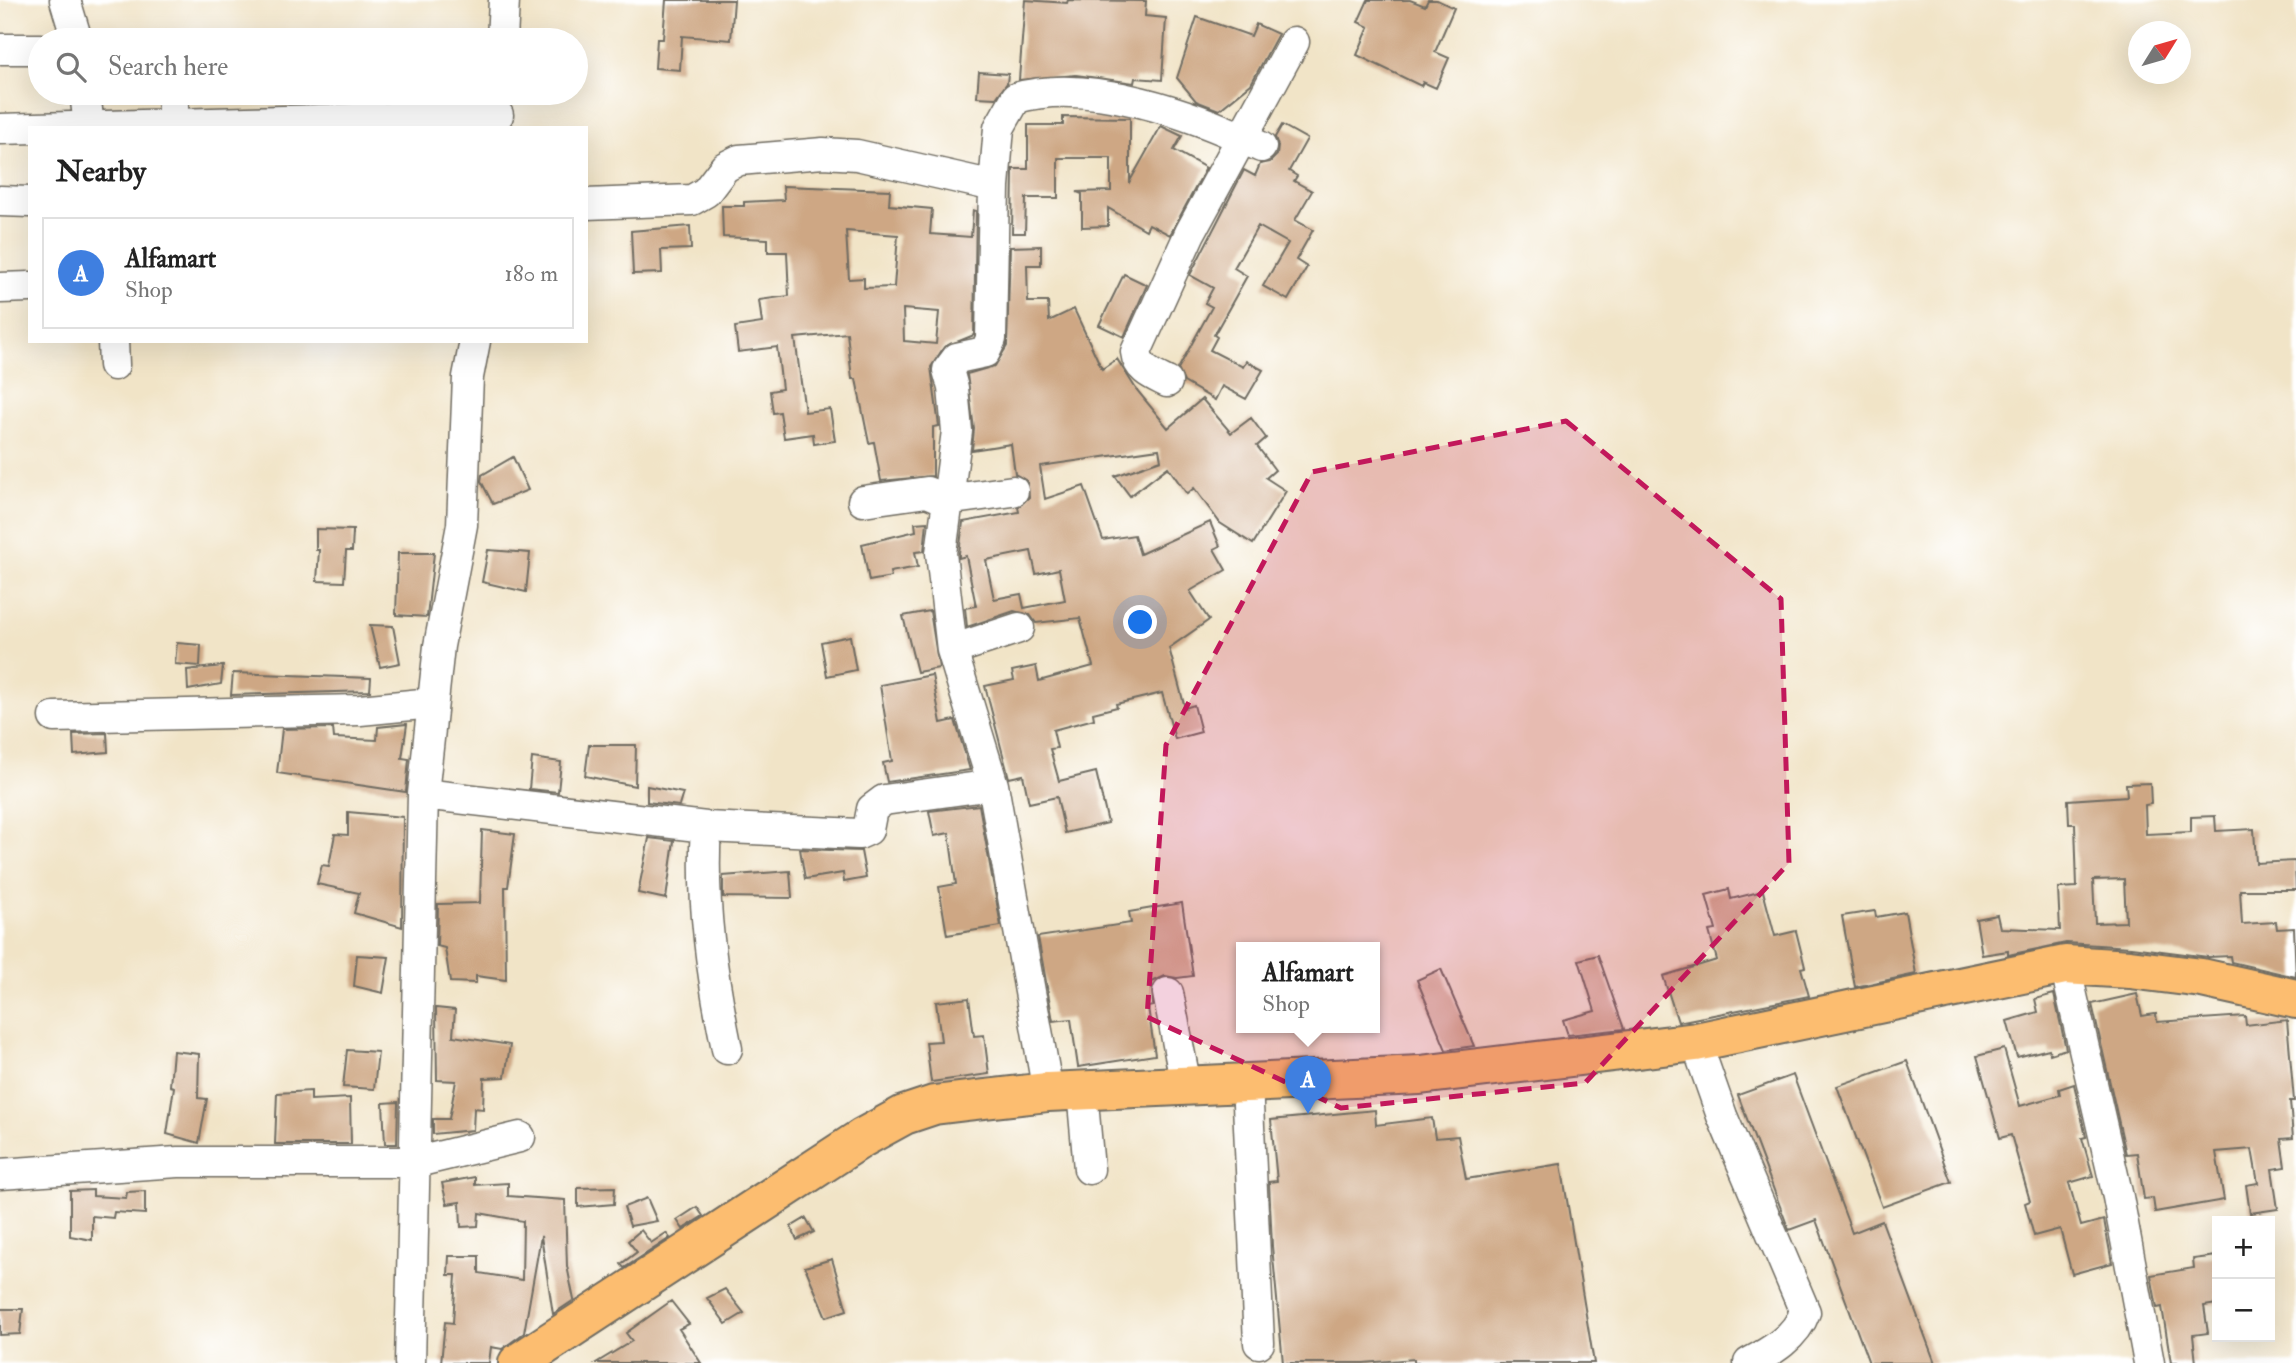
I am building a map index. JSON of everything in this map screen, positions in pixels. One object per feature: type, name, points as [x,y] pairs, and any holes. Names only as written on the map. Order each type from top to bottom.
[{"type":"main road","points":[[519,1363],[803,1176],[904,1115],[934,1105],[1065,1091],[1420,1074],[1696,1042],[2066,965],[2130,969],[2202,978],[2296,999]]},
{"type":"street","points":[[65,0],[73,28]]},
{"type":"street","points":[[502,28],[503,0]]},
{"type":"street","points":[[1167,382],[1144,370],[1138,363],[1136,352],[1190,233],[1252,143],[1294,42]]},
{"type":"street","points":[[0,49],[28,49]]},
{"type":"street","points":[[1089,1169],[1065,1091],[993,785],[952,650],[941,553],[957,431],[953,388],[948,370],[957,358],[985,352],[991,339],[994,186],[999,128],[1016,98],[1038,91],[1136,99],[1252,143]]},
{"type":"street","points":[[86,105],[89,126],[173,107],[263,106],[498,112]]},
{"type":"street","points":[[0,129],[28,128]]},
{"type":"street","points":[[588,204],[692,200],[706,192],[725,167],[739,160],[823,153],[856,155],[994,186]]},
{"type":"street","points":[[0,201],[28,202]]},
{"type":"street","points":[[0,288],[28,287]]},
{"type":"street","points":[[410,1363],[417,1162],[423,794],[439,646],[462,524],[468,377],[475,343]]},
{"type":"street","points":[[863,501],[927,492],[946,500],[1013,491]]},
{"type":"street","points":[[952,650],[1019,628]]},
{"type":"street","points":[[54,717],[360,710],[432,704]]},
{"type":"street","points":[[423,794],[706,827],[859,834],[868,830],[872,809],[884,800],[993,785]]},
{"type":"street","points":[[706,827],[706,924],[727,1049]]},
{"type":"street","points":[[2066,965],[2118,1197],[2149,1363]]},
{"type":"street","points":[[1168,993],[1186,1086]]},
{"type":"street","points":[[1696,1042],[1722,1116],[1805,1312],[1800,1325],[1773,1350],[1749,1363]]},
{"type":"street","points":[[1247,1083],[1259,1343]]},
{"type":"street","points":[[0,1174],[178,1162],[417,1162],[520,1137]]},
{"type":"highlighted area","points":[[1566,421],[1781,599],[1789,863],[1585,1083],[1341,1108],[1147,1017],[1166,745],[1312,472]]},
{"type":"building","points":[[666,0],[734,0],[731,40],[682,36],[680,70],[655,68],[657,39],[663,39]]},
{"type":"building","points":[[1025,0],[1067,3],[1068,0],[1146,1],[1145,16],[1166,18],[1162,80],[1135,78],[1134,83],[1076,75],[1019,80]]},
{"type":"building","points":[[1368,0],[1410,0],[1425,6],[1428,0],[1437,0],[1454,8],[1435,52],[1449,58],[1436,88],[1423,82],[1421,86],[1357,55],[1369,27],[1358,22]]},
{"type":"building","points":[[1197,17],[1251,36],[1256,24],[1278,34],[1251,84],[1219,110],[1196,101],[1177,78]]},
{"type":"building","points":[[979,72],[1008,74],[1007,83],[996,98],[977,97]]},
{"type":"building","points":[[1063,117],[1130,118],[1130,181],[1161,126],[1182,136],[1174,150],[1206,168],[1170,235],[1149,224],[1146,230],[1108,208],[1108,226],[1082,227],[1082,194],[1077,192],[1111,191],[1111,158],[1058,158],[1058,198],[1026,198],[1025,233],[1012,233],[1013,169],[1028,169],[1028,125],[1063,125]]},
{"type":"building","points":[[1282,125],[1307,139],[1289,171],[1297,176],[1294,181],[1312,191],[1295,220],[1313,230],[1296,260],[1307,267],[1288,300],[1263,286],[1288,243],[1258,226],[1234,268],[1247,276],[1214,335],[1217,337],[1210,350],[1243,367],[1246,361],[1263,370],[1246,399],[1222,386],[1215,400],[1184,382],[1178,369],[1212,307],[1205,303],[1213,288],[1190,275],[1244,170],[1255,176],[1260,164],[1270,162],[1277,155],[1275,137]]},
{"type":"building","points":[[783,186],[890,190],[889,205],[932,209],[930,234],[971,237],[973,210],[976,211],[974,335],[944,347],[931,367],[939,426],[933,427],[933,476],[881,481],[874,442],[869,443],[856,379],[852,379],[847,333],[795,338],[805,412],[830,409],[835,441],[814,444],[813,434],[784,438],[780,412],[773,413],[770,391],[782,389],[777,347],[738,352],[735,327],[762,323],[759,300],[789,296],[787,252],[768,252],[768,239],[723,237],[722,206],[744,206],[744,202],[784,200]],"holes":[[[846,231],[898,235],[894,287],[864,288],[864,278],[849,279]],[[903,309],[939,312],[936,344],[904,341]]]},
{"type":"building","points":[[690,226],[691,249],[661,250],[662,273],[633,274],[631,231]]},
{"type":"building","points":[[1041,246],[1041,265],[1027,265],[1028,302],[1048,302],[1049,321],[1074,309],[1102,369],[1117,359],[1136,389],[1168,428],[1202,399],[1231,433],[1251,418],[1266,438],[1257,446],[1275,470],[1266,478],[1286,491],[1253,544],[1220,523],[1194,488],[1187,494],[1168,467],[1130,496],[1115,476],[1161,460],[1159,449],[1040,466],[1045,499],[1084,486],[1103,540],[1134,535],[1140,554],[1210,522],[1220,546],[1214,549],[1226,570],[1190,591],[1209,620],[1169,648],[1185,708],[1194,705],[1201,732],[1175,739],[1162,693],[1116,704],[1117,707],[1093,713],[1094,719],[1053,730],[1057,748],[1050,749],[1059,781],[1096,772],[1108,823],[1065,833],[1057,797],[1029,803],[1023,775],[1009,778],[985,686],[1014,680],[1012,671],[1036,666],[1039,681],[1093,666],[1080,618],[1036,623],[1030,615],[1014,611],[967,627],[965,608],[976,606],[966,556],[959,558],[963,522],[1019,512],[1018,507],[1029,497],[1027,481],[1015,474],[1011,444],[972,450],[974,429],[967,374],[995,366],[1007,346],[1010,247]],"holes":[[[1031,551],[1036,574],[1059,569],[1065,600],[1024,608],[1021,594],[994,599],[986,560]]]},
{"type":"building","points":[[1124,274],[1147,285],[1124,337],[1099,325]]},
{"type":"building","points":[[513,457],[528,490],[493,504],[481,481],[482,475]]},
{"type":"building","points":[[927,522],[924,551],[915,552],[918,567],[890,572],[891,577],[869,581],[862,544],[916,531],[915,523]]},
{"type":"building","points":[[316,529],[353,530],[352,551],[346,551],[344,582],[317,581],[319,550],[316,550]]},
{"type":"building","points":[[488,550],[530,553],[526,592],[482,582]]},
{"type":"building","points":[[398,553],[434,553],[427,617],[396,615]]},
{"type":"building","points":[[930,611],[939,668],[917,672],[903,616]]},
{"type":"building","points":[[370,625],[393,626],[400,663],[380,667]]},
{"type":"building","points":[[850,636],[856,670],[827,676],[821,642]]},
{"type":"building","points":[[177,643],[201,645],[200,666],[175,664]]},
{"type":"building","points":[[223,666],[221,684],[188,690],[187,670]]},
{"type":"building","points":[[233,673],[371,678],[370,691],[231,695]]},
{"type":"building","points":[[932,675],[941,723],[955,720],[970,770],[887,782],[883,763],[892,761],[880,685]]},
{"type":"building","points":[[407,724],[402,758],[409,759],[406,792],[277,773],[282,729],[333,728],[334,738],[377,740],[378,727]]},
{"type":"building","points":[[107,733],[108,752],[74,755],[73,734]]},
{"type":"building","points":[[589,745],[636,745],[635,786],[585,776]]},
{"type":"building","points":[[532,758],[561,762],[558,792],[529,789]]},
{"type":"building","points":[[2150,783],[2151,804],[2145,805],[2146,834],[2191,832],[2191,817],[2215,816],[2216,831],[2254,829],[2256,863],[2295,861],[2296,890],[2240,890],[2242,924],[2276,922],[2277,929],[2294,928],[2296,977],[2231,962],[2230,956],[2208,957],[2131,947],[2066,943],[2008,955],[2008,951],[1982,955],[1976,919],[1997,915],[2000,928],[2060,930],[2058,888],[2077,887],[2075,824],[2069,824],[2068,800],[2127,796],[2126,784]],"holes":[[[2124,879],[2126,922],[2095,923],[2093,880]]]},
{"type":"building","points":[[647,786],[683,793],[679,806],[647,802]]},
{"type":"building","points":[[979,805],[1001,926],[947,935],[939,887],[956,884],[949,833],[934,836],[929,811]]},
{"type":"building","points":[[348,812],[403,817],[402,927],[354,913],[359,893],[317,884],[322,865],[329,866],[335,834],[348,835]]},
{"type":"building","points":[[482,830],[515,834],[508,887],[505,887],[506,980],[476,976],[476,983],[450,982],[445,948],[437,946],[438,904],[480,903]]},
{"type":"building","points":[[649,838],[674,841],[666,899],[638,893]]},
{"type":"building","points":[[800,849],[861,851],[866,878],[844,882],[843,873],[805,879]]},
{"type":"building","points":[[790,871],[792,898],[723,897],[723,876]]},
{"type":"building","points":[[1729,889],[1731,899],[1763,891],[1775,936],[1796,931],[1805,967],[1801,968],[1809,996],[1678,1022],[1663,976],[1717,960],[1709,931],[1716,930],[1706,895]]},
{"type":"building","points":[[1182,903],[1193,976],[1165,976],[1152,982],[1153,1006],[1148,1007],[1155,1055],[1078,1067],[1071,1019],[1053,1021],[1038,937],[1131,923],[1129,912]]},
{"type":"building","points":[[1875,911],[1876,917],[1905,912],[1916,974],[1855,987],[1842,916]]},
{"type":"building","points":[[357,955],[389,957],[383,993],[354,986]]},
{"type":"building","points":[[1598,955],[1624,1029],[1568,1035],[1563,1020],[1595,1011],[1579,960]]},
{"type":"building","points":[[1441,969],[1474,1046],[1446,1050],[1417,980]]},
{"type":"building","points":[[2054,994],[2066,1049],[2050,1054],[2049,1049],[2017,1057],[2007,1021],[2038,1012],[2035,999]]},
{"type":"building","points":[[2137,994],[2142,1016],[2156,1014],[2157,1022],[2245,1016],[2246,1025],[2287,1020],[2294,1101],[2290,1101],[2293,1138],[2281,1139],[2285,1167],[2272,1169],[2278,1209],[2250,1213],[2246,1185],[2258,1183],[2252,1149],[2216,1152],[2224,1200],[2155,1212],[2153,1198],[2144,1199],[2137,1153],[2126,1154],[2092,1004]]},
{"type":"building","points":[[969,998],[974,1036],[984,1035],[989,1074],[931,1082],[926,1042],[941,1041],[936,1002]]},
{"type":"building","points":[[436,1008],[455,1010],[453,1036],[510,1045],[505,1077],[484,1078],[483,1109],[474,1108],[473,1130],[433,1134],[433,1119],[449,1119],[456,1081],[437,1080]]},
{"type":"building","points":[[2004,1049],[2020,1106],[2060,1095],[2059,1089],[2074,1084],[2086,1137],[2082,1138],[2093,1176],[2069,1183],[2081,1226],[2104,1220],[2112,1263],[2072,1274],[2060,1229],[2034,1236],[2025,1203],[2030,1201],[2011,1135],[2000,1138],[1977,1056]]},
{"type":"building","points":[[347,1050],[378,1052],[374,1089],[343,1087]]},
{"type":"building","points":[[173,1051],[199,1054],[198,1098],[207,1099],[199,1143],[167,1134],[174,1087],[170,1086]]},
{"type":"building","points":[[1907,1061],[1951,1182],[1882,1207],[1837,1086]]},
{"type":"building","points":[[1793,1075],[1852,1233],[1882,1221],[1935,1363],[1869,1363],[1816,1220],[1789,1230],[1738,1095]]},
{"type":"building","points":[[311,1091],[311,1100],[350,1098],[351,1144],[275,1144],[277,1093]]},
{"type":"building","points":[[398,1102],[397,1144],[385,1144],[383,1103]]},
{"type":"building","points":[[1375,1110],[1376,1125],[1432,1118],[1435,1138],[1458,1136],[1466,1179],[1561,1164],[1594,1363],[1414,1363],[1414,1359],[1363,1363],[1283,1363],[1272,1246],[1269,1182],[1277,1181],[1271,1120]]},
{"type":"building","points":[[475,1177],[475,1185],[508,1183],[508,1196],[565,1200],[567,1266],[574,1300],[553,1314],[541,1236],[524,1333],[502,1349],[491,1347],[489,1363],[441,1363],[445,1322],[453,1323],[456,1275],[448,1275],[449,1256],[479,1256],[479,1273],[522,1280],[523,1221],[479,1213],[478,1226],[461,1227],[460,1202],[447,1204],[442,1183]]},
{"type":"building","points":[[615,1187],[614,1204],[578,1207],[578,1188]]},
{"type":"building","points":[[93,1190],[93,1196],[126,1198],[127,1192],[145,1191],[145,1214],[114,1212],[113,1218],[92,1216],[92,1240],[70,1236],[70,1191]]},
{"type":"building","points":[[647,1198],[657,1221],[630,1226],[624,1207]]},
{"type":"building","points":[[697,1207],[703,1216],[683,1229],[677,1220]]},
{"type":"building","points":[[806,1218],[814,1232],[797,1240],[791,1227]]},
{"type":"building","points":[[641,1230],[651,1243],[666,1233],[670,1238],[624,1268],[621,1264],[637,1252],[628,1241]]},
{"type":"building","points":[[2212,1257],[2212,1305],[2204,1306],[2208,1333],[2193,1335],[2196,1363],[2171,1363],[2162,1307],[2157,1308],[2151,1275],[2194,1268],[2193,1259]]},
{"type":"building","points":[[832,1259],[847,1310],[826,1317],[805,1267]]},
{"type":"building","points":[[725,1289],[744,1313],[726,1324],[707,1298]]},
{"type":"building","points":[[671,1301],[689,1324],[679,1329],[701,1363],[596,1363],[632,1341],[626,1333]]},
{"type":"building","points":[[0,1309],[23,1309],[20,1334],[0,1335]]},
{"type":"place","name":"Alfamart","points":[[1308,1114]]}]
